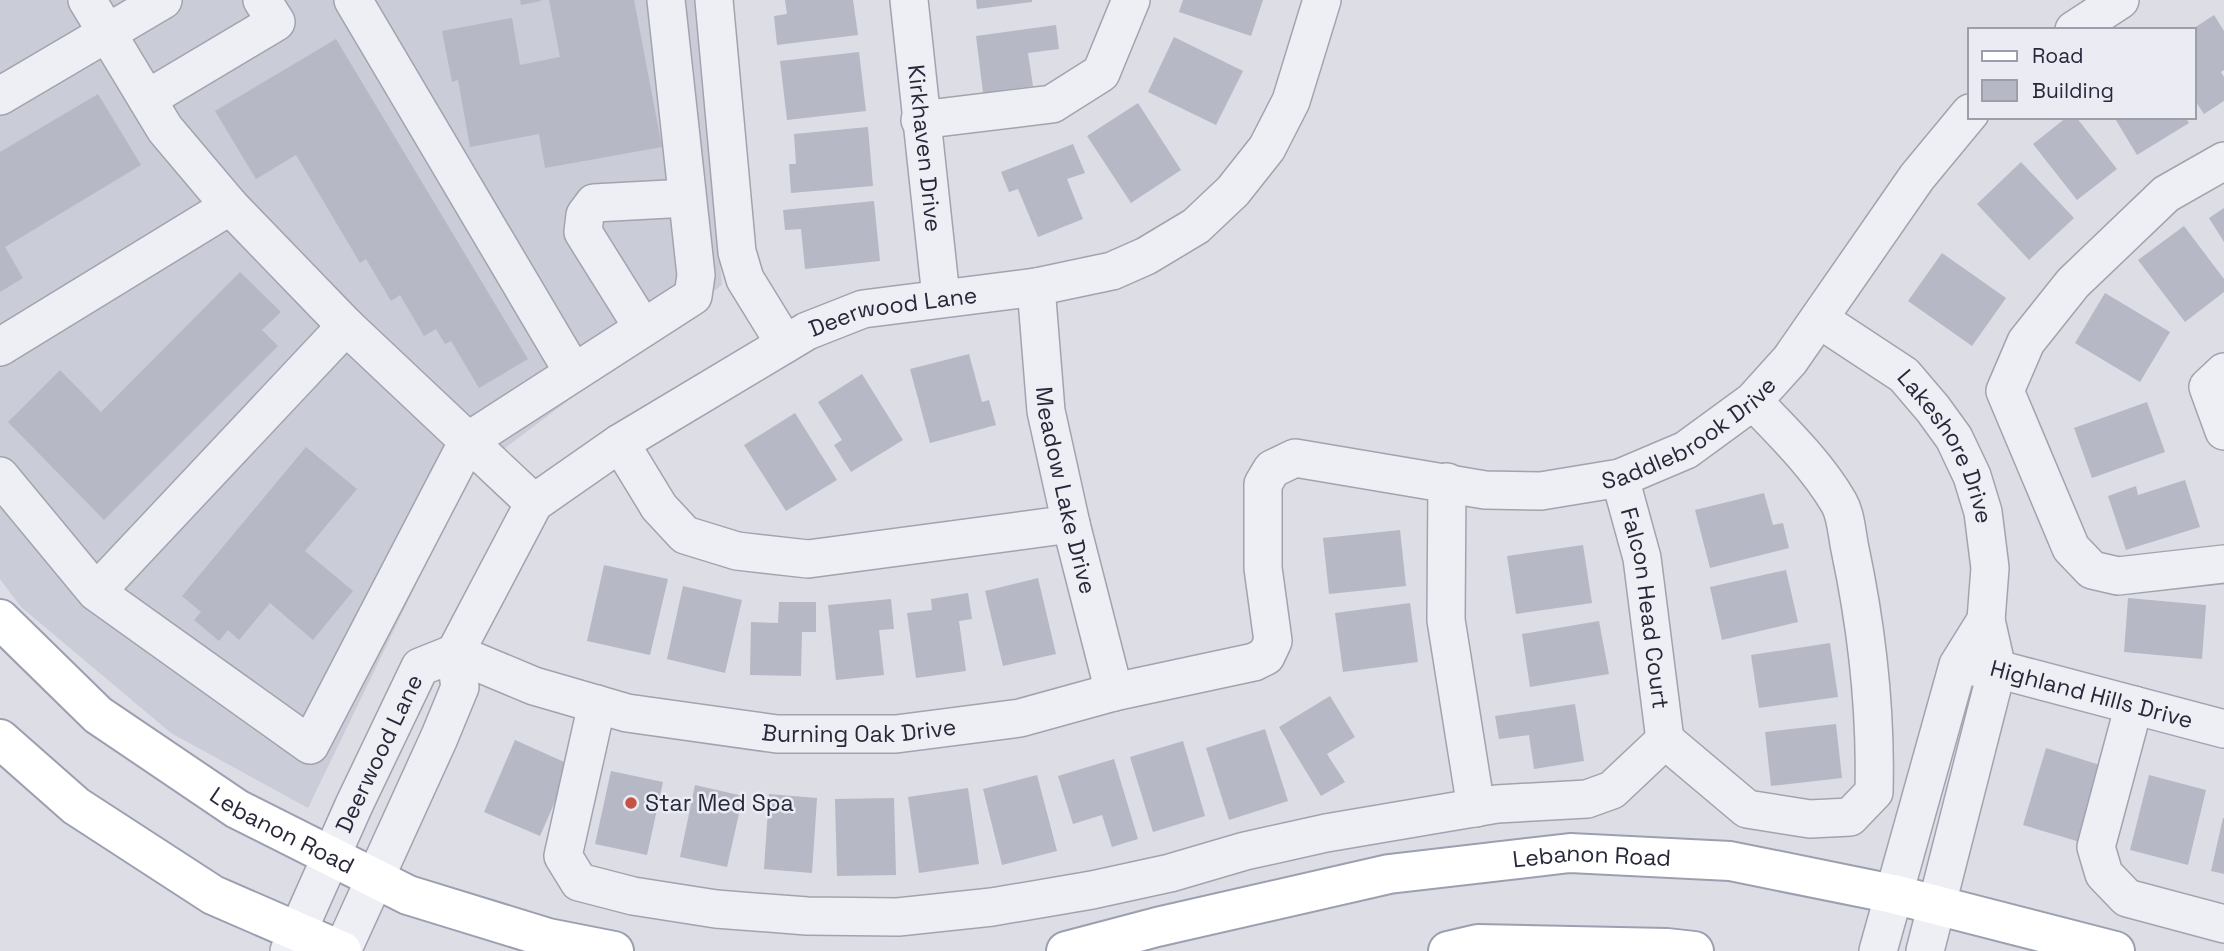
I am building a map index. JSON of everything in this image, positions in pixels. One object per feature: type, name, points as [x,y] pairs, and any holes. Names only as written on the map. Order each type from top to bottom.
[{"type":"main road","name":"Lebanon Road","points":[[0,619],[98,715],[237,809],[408,895],[548,938],[614,951]]},
{"type":"main road","points":[[0,739],[76,806],[214,895],[293,941],[342,951]]},
{"type":"main road","name":"Lebanon Road","points":[[1066,951],[1157,926],[1389,874],[1570,853],[1730,861],[1894,894],[2115,951]]},
{"type":"main road","points":[[1448,951],[1478,944],[1667,948],[1694,951]]},
{"type":"street","points":[[87,0],[165,129],[230,206],[346,326],[534,503]]},
{"type":"street","points":[[147,99],[276,22],[262,0]]},
{"type":"street","points":[[353,0],[573,372]]},
{"type":"street","points":[[0,476],[96,592],[310,745],[468,441],[693,296],[696,275],[666,0]]},
{"type":"street","points":[[714,0],[737,252],[745,279],[785,344]]},
{"type":"street","name":"Kirkhaven Drive","points":[[909,0],[941,297]]},
{"type":"street","points":[[920,120],[1052,104],[1101,73],[1131,0]]},
{"type":"street","name":"Deerwood Lane","points":[[342,951],[460,687],[455,653],[534,503],[620,443],[807,331],[863,309],[1036,287],[1112,271],[1146,256],[1196,226],[1233,191],[1266,148],[1291,101],[1321,0]]},
{"type":"street","points":[[2077,28],[2120,0]]},
{"type":"street","points":[[0,96],[155,2]]},
{"type":"street","name":"Saddlebrook Drive","points":[[1266,656],[1273,641],[1263,568],[1262,510],[1263,484],[1272,469],[1295,458],[1485,490],[1541,491],[1620,478],[1686,450],[1753,401],[1790,360],[1917,177],[1968,115]]},
{"type":"street","points":[[2224,161],[2166,194],[2073,283],[2026,342],[2005,391],[2071,548],[2092,570],[2118,576],[2224,564]]},
{"type":"street","points":[[643,328],[583,232],[585,215],[594,203],[687,198]]},
{"type":"street","points":[[0,347],[230,206]]},
{"type":"street","name":"Meadow Lake Drive","points":[[1036,287],[1046,411],[1071,524],[1114,692]]},
{"type":"street","name":"Lakeshore Drive","points":[[1819,319],[1904,375],[1933,409],[1954,438],[1972,476],[1983,512],[1990,568],[1986,620],[1997,669],[1926,951]]},
{"type":"street","points":[[96,592],[346,326]]},
{"type":"street","points":[[2216,380],[2224,431]]},
{"type":"street","points":[[597,704],[563,856],[579,882],[633,896],[716,909],[807,916],[898,917],[992,907],[1091,891],[1326,832],[1497,804],[1587,799],[1612,790],[1665,740],[1746,809],[1810,819],[1850,817],[1874,792],[1875,733],[1855,572],[1840,505],[1796,446],[1753,401]]},
{"type":"street","points":[[620,443],[659,507],[685,534],[737,551],[807,559],[1071,524]]},
{"type":"street","name":"Falcon Head Court","points":[[1620,478],[1642,558],[1665,740]]},
{"type":"street","points":[[1447,482],[1446,620],[1476,808]]},
{"type":"street","name":"Lakeshore Drive","points":[[1878,951],[1958,665],[1986,620]]},
{"type":"street","name":"Deerwood Lane","points":[[293,941],[420,667],[455,653]]},
{"type":"street","name":"Burning Oak Drive","points":[[455,653],[534,686],[627,713],[777,734],[896,734],[1020,718],[1114,692],[1254,662],[1266,656]]},
{"type":"street","name":"Highland Hills Drive","points":[[1958,665],[1997,669],[2224,729]]},
{"type":"street","points":[[2134,705],[2096,847],[2104,874],[2127,898],[2224,924]]},
{"type":"shaded area","points":[[0,0],[697,0],[722,285],[469,475],[308,808],[171,733],[21,607],[0,579]]},
{"type":"building","points":[[520,0],[541,0],[541,1],[521,5]]},
{"type":"building","points":[[549,0],[634,0],[662,147],[545,168],[539,134],[470,147],[458,80],[452,82],[442,31],[512,18],[520,65],[560,57]]},
{"type":"building","points":[[785,0],[853,0],[858,35],[777,45],[774,16],[787,14]]},
{"type":"building","points":[[976,0],[1032,0],[1032,2],[977,9]]},
{"type":"building","points":[[1183,0],[1263,0],[1251,36],[1179,12]]},
{"type":"building","points":[[2214,15],[2224,31],[2224,70],[2221,72],[2224,77],[2224,101],[2204,114],[2196,102],[2194,28]]},
{"type":"building","points":[[1056,25],[1059,49],[1028,53],[1033,86],[983,93],[976,36]]},
{"type":"building","points":[[1174,37],[1243,71],[1216,125],[1148,92]]},
{"type":"building","points":[[336,39],[528,359],[479,388],[451,341],[445,344],[436,329],[424,336],[400,295],[391,301],[366,259],[360,263],[296,155],[256,179],[215,111]]},
{"type":"building","points":[[859,52],[866,111],[787,120],[780,61]]},
{"type":"building","points":[[98,94],[141,165],[5,247],[23,278],[0,292],[0,152]]},
{"type":"building","points":[[1138,103],[1181,170],[1131,203],[1087,136]]},
{"type":"building","points":[[2064,119],[2078,119],[2117,169],[2077,200],[2033,144]]},
{"type":"building","points":[[2115,119],[2186,119],[2189,123],[2137,155]]},
{"type":"building","points":[[868,127],[873,186],[791,193],[789,164],[796,164],[794,134]]},
{"type":"building","points":[[1073,144],[1085,173],[1067,179],[1083,219],[1038,237],[1018,189],[1009,192],[1001,172]]},
{"type":"building","points":[[2021,162],[2074,218],[2029,260],[1977,204]]},
{"type":"building","points":[[874,201],[880,261],[805,269],[801,229],[785,230],[783,210]]},
{"type":"building","points":[[2224,208],[2224,242],[2209,218]]},
{"type":"building","points":[[2184,226],[2224,279],[2224,292],[2185,322],[2138,260]]},
{"type":"building","points":[[1942,253],[2006,298],[1972,346],[1908,301]]},
{"type":"building","points":[[240,272],[281,312],[262,330],[278,346],[104,520],[8,422],[60,370],[101,412]]},
{"type":"building","points":[[2105,293],[2170,332],[2140,382],[2075,343]]},
{"type":"building","points":[[969,354],[982,402],[989,400],[996,425],[930,443],[910,369]]},
{"type":"building","points":[[862,374],[903,440],[851,472],[834,445],[842,440],[818,402]]},
{"type":"building","points":[[2147,402],[2165,452],[2092,478],[2074,428]]},
{"type":"building","points":[[795,413],[837,480],[786,511],[744,445]]},
{"type":"building","points":[[306,447],[357,489],[305,551],[353,591],[313,640],[270,603],[239,640],[228,630],[219,641],[194,620],[201,612],[182,596]]},
{"type":"building","points":[[2185,480],[2200,527],[2126,550],[2108,496],[2136,486],[2138,495]]},
{"type":"building","points":[[1764,493],[1773,525],[1783,523],[1789,548],[1710,568],[1695,510]]},
{"type":"building","points":[[1400,530],[1406,586],[1329,594],[1323,538]]},
{"type":"building","points":[[1583,545],[1592,603],[1516,614],[1507,556]]},
{"type":"building","points":[[604,565],[668,579],[650,655],[587,641]]},
{"type":"building","points":[[1786,570],[1798,622],[1722,640],[1710,587]]},
{"type":"building","points":[[1038,578],[1056,654],[1003,666],[985,591]]},
{"type":"building","points":[[683,586],[742,600],[725,673],[667,659]]},
{"type":"building","points":[[968,593],[972,619],[959,621],[966,671],[916,678],[907,613],[932,610],[931,599]]},
{"type":"building","points":[[2128,598],[2206,605],[2202,659],[2124,652]]},
{"type":"building","points":[[891,599],[894,629],[879,630],[884,675],[836,680],[828,605]]},
{"type":"building","points":[[779,602],[816,602],[816,632],[802,632],[801,676],[750,675],[751,622],[778,623]]},
{"type":"building","points":[[1410,603],[1418,662],[1343,672],[1335,613]]},
{"type":"building","points":[[1599,621],[1609,674],[1530,687],[1522,634]]},
{"type":"building","points":[[1830,643],[1838,697],[1759,708],[1751,655]]},
{"type":"building","points":[[1330,696],[1355,737],[1327,754],[1345,782],[1321,796],[1279,727]]},
{"type":"building","points":[[1575,704],[1584,761],[1534,769],[1529,735],[1499,739],[1495,716]]},
{"type":"building","points":[[1836,724],[1842,778],[1771,786],[1765,732]]},
{"type":"building","points":[[1265,729],[1288,801],[1229,820],[1206,748]]},
{"type":"building","points":[[515,740],[571,765],[540,836],[484,812]]},
{"type":"building","points":[[1183,741],[1205,816],[1153,832],[1130,757]]},
{"type":"building","points":[[2046,748],[2103,766],[2080,842],[2023,825]]},
{"type":"building","points":[[1114,759],[1138,839],[1112,847],[1102,815],[1073,824],[1058,776]]},
{"type":"building","name":"Star Med Spa","points":[[611,771],[663,782],[647,855],[595,844]]},
{"type":"building","points":[[1037,775],[1057,851],[1002,865],[983,789]]},
{"type":"building","points":[[2149,775],[2206,790],[2188,865],[2130,850]]},
{"type":"building","points":[[695,785],[743,796],[727,867],[680,857]]},
{"type":"building","points":[[968,788],[979,864],[919,873],[908,797]]},
{"type":"building","points":[[769,794],[817,798],[812,873],[764,869]]},
{"type":"building","points":[[894,798],[896,875],[837,876],[835,799]]},
{"type":"building","points":[[2224,818],[2224,874],[2211,871]]},
{"type":"place","name":"Star Med Spa","points":[[631,803]]}]
